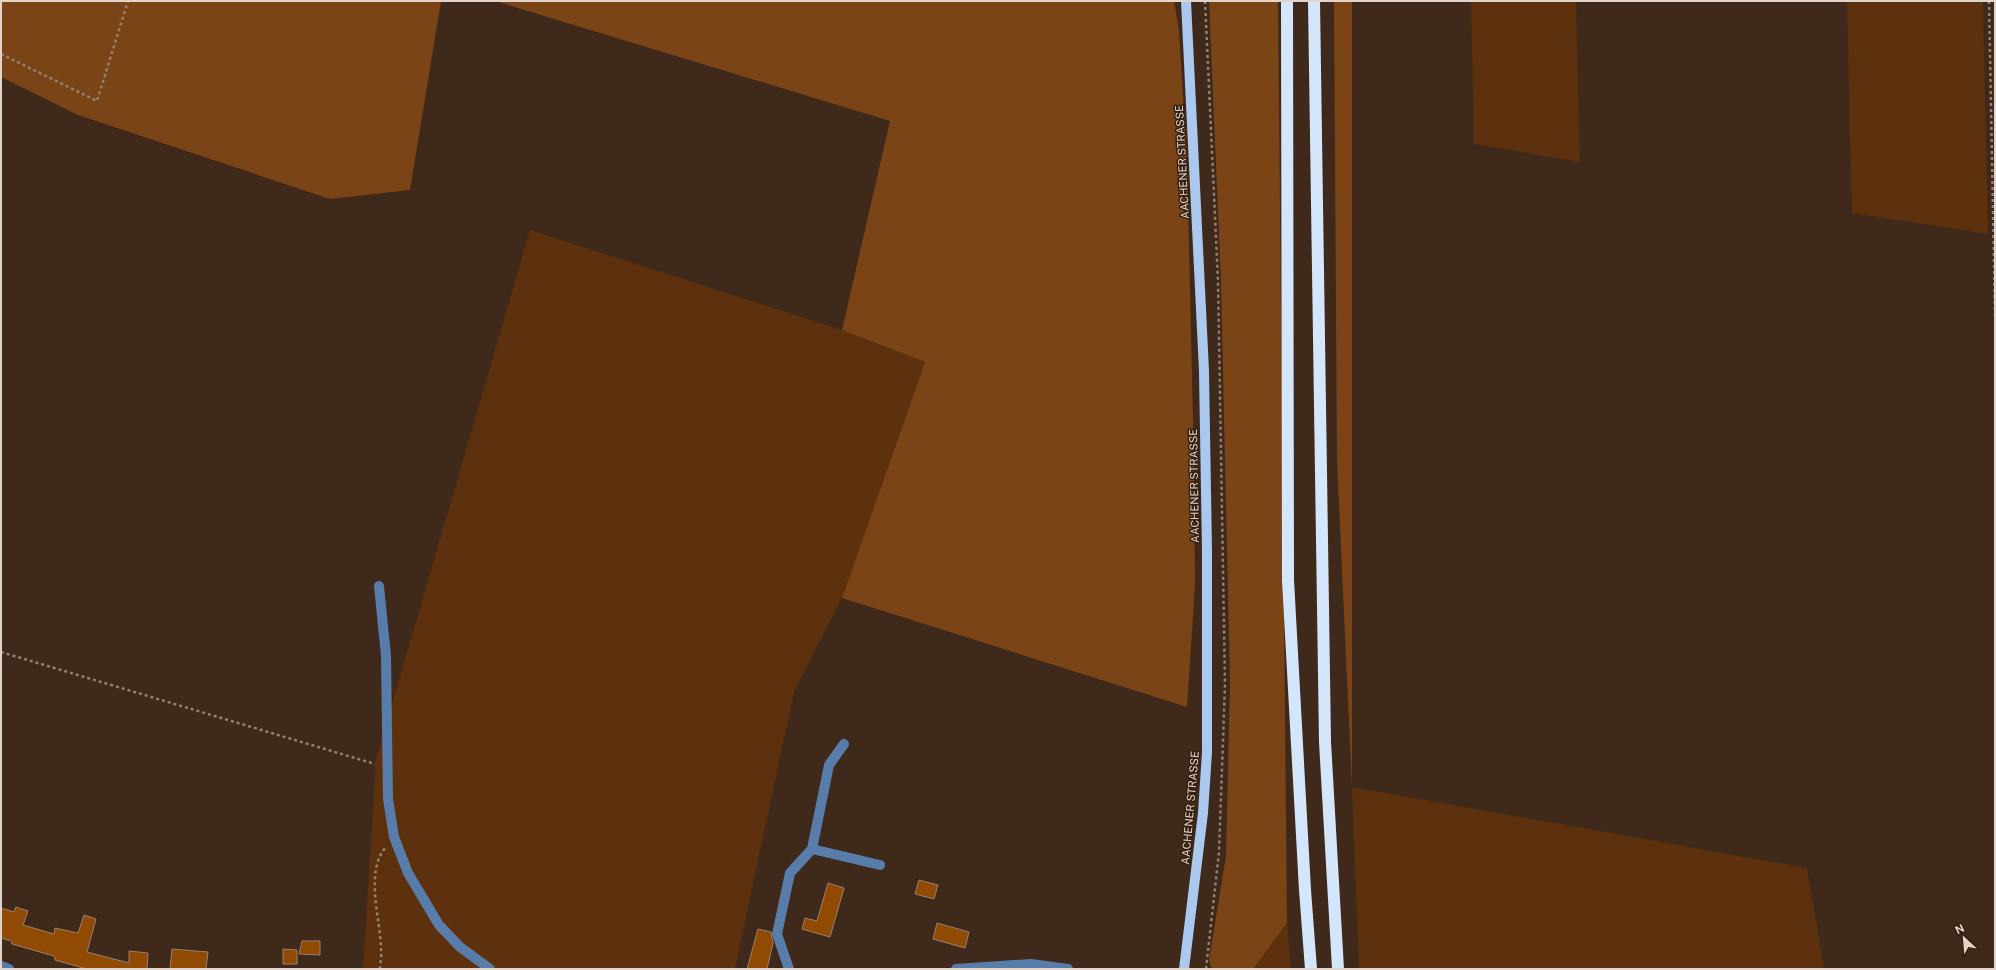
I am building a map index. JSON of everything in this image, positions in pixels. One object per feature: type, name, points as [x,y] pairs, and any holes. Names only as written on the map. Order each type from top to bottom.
[{"type":"highway","points":[[1287,1],[1288,580],[1311,969]]},
{"type":"highway","points":[[1314,1],[1325,734],[1338,969]]},
{"type":"main road","name":"AACHENER STRASSE","points":[[1184,969],[1203,813],[1207,752],[1207,551],[1204,371],[1186,1]]},
{"type":"street","points":[[379,586],[386,656],[388,799],[394,837],[408,873],[439,926],[460,948],[490,969]]},
{"type":"street","points":[[789,969],[777,934],[790,873],[812,849],[830,765],[844,744]]},
{"type":"street","points":[[812,849],[880,865]]},
{"type":"street","points":[[956,969],[1031,964],[1068,969]]},
{"type":"street","points":[[1,966],[9,969]]},
{"type":"path","points":[[1,54],[97,101],[128,1]]},
{"type":"path","points":[[1990,1],[1995,316]]},
{"type":"path","points":[[1,652],[188,709],[345,754],[387,769]]},
{"type":"path","points":[[380,969],[382,951],[376,899],[376,865],[382,851],[394,837]]},
{"type":"shaded area","points":[[1,1],[441,1],[410,190],[330,199],[78,115],[1,77]]},
{"type":"shaded area","points":[[495,1],[1174,1],[1179,31],[1187,160],[1194,464],[1195,585],[1187,707],[842,598],[925,362],[842,330],[890,121]]},
{"type":"shaded area","points":[[1209,1],[1278,1],[1287,923],[1253,969],[1212,969],[1209,960],[1226,856],[1230,683],[1221,281]]},
{"type":"shaded area","points":[[1334,1],[1352,1],[1352,787],[1337,461]]},
{"type":"shaded area","points":[[1471,1],[1576,1],[1580,162],[1474,144]]},
{"type":"shaded area","points":[[1847,1],[1983,1],[1988,234],[1852,213]]},
{"type":"shaded area","points":[[530,230],[842,330],[925,362],[842,598],[794,692],[735,969],[363,969],[376,759]]},
{"type":"shaded area","points":[[1352,787],[1807,868],[1824,969],[1359,969]]},
{"type":"shaded area","points":[[1287,923],[1291,969],[1253,969]]},
{"type":"building","points":[[919,880],[938,885],[934,899],[915,894]]},
{"type":"building","points":[[828,883],[844,888],[830,937],[802,929],[805,918],[817,921]]},
{"type":"building","points":[[16,907],[28,911],[23,925],[54,934],[55,928],[78,933],[84,915],[96,919],[87,952],[129,963],[129,951],[148,953],[147,969],[87,969],[55,960],[54,956],[12,944],[11,941],[1,938],[1,908],[14,912]]},
{"type":"building","points":[[937,923],[969,932],[965,948],[933,939]]},
{"type":"building","points":[[758,929],[771,932],[773,943],[767,969],[747,969]]},
{"type":"building","points":[[302,941],[320,941],[320,955],[299,954]]},
{"type":"building","points":[[172,949],[208,952],[206,969],[170,969]]},
{"type":"building","points":[[283,949],[297,950],[297,964],[283,964]]}]
